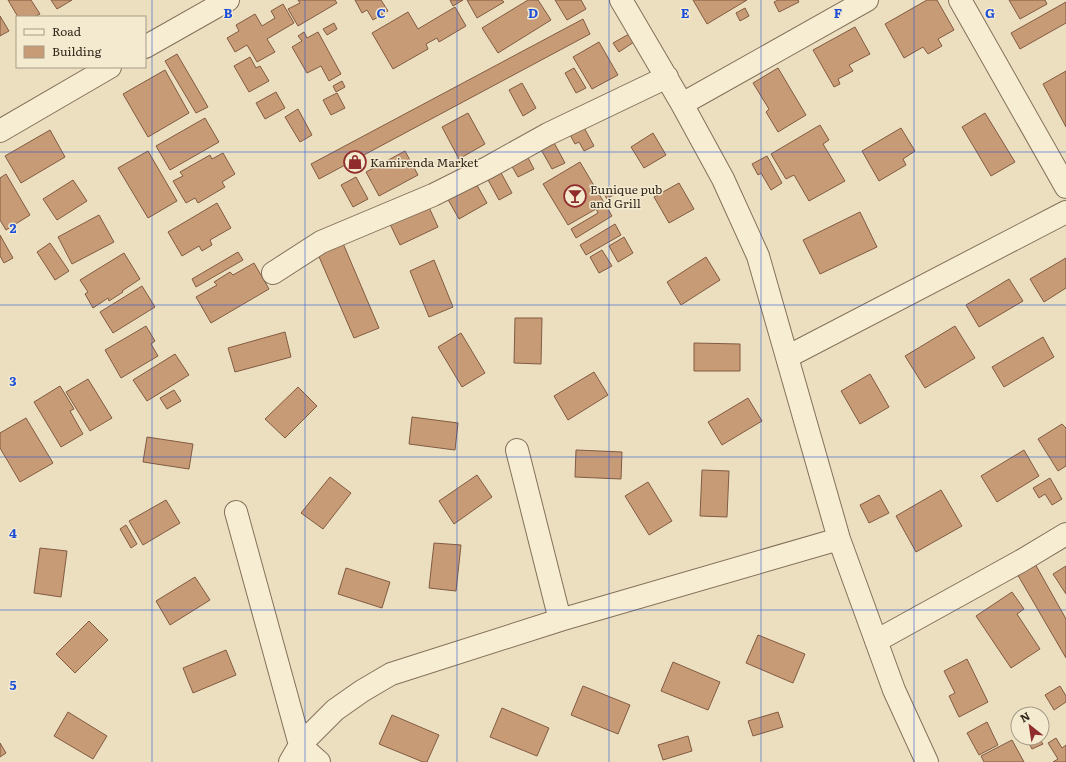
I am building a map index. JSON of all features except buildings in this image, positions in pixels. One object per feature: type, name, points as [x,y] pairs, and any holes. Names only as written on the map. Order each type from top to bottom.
[{"type":"street","points":[[146,46],[228,0]]},
{"type":"street","points":[[621,0],[667,77],[723,179],[758,256],[839,539],[894,690],[927,762]]},
{"type":"street","points":[[682,104],[867,0]]},
{"type":"street","points":[[960,0],[1066,187]]},
{"type":"street","points":[[0,131],[108,68]]},
{"type":"street","points":[[274,273],[321,242],[433,195],[487,168],[548,134],[667,77]]},
{"type":"street","points":[[787,358],[1066,212]]},
{"type":"street","points":[[517,450],[560,620]]},
{"type":"street","points":[[236,512],[295,753]]},
{"type":"street","points":[[876,641],[1021,561],[1066,534]]},
{"type":"street","points":[[295,753],[335,710],[362,691],[391,674],[560,620],[839,539]]},
{"type":"street","points":[[295,753],[319,762]]},
{"type":"place","name":"Kamirenda Market","points":[[355,162]]},
{"type":"place","name":"Eunique pub and Grill","points":[[575,196]]}]
